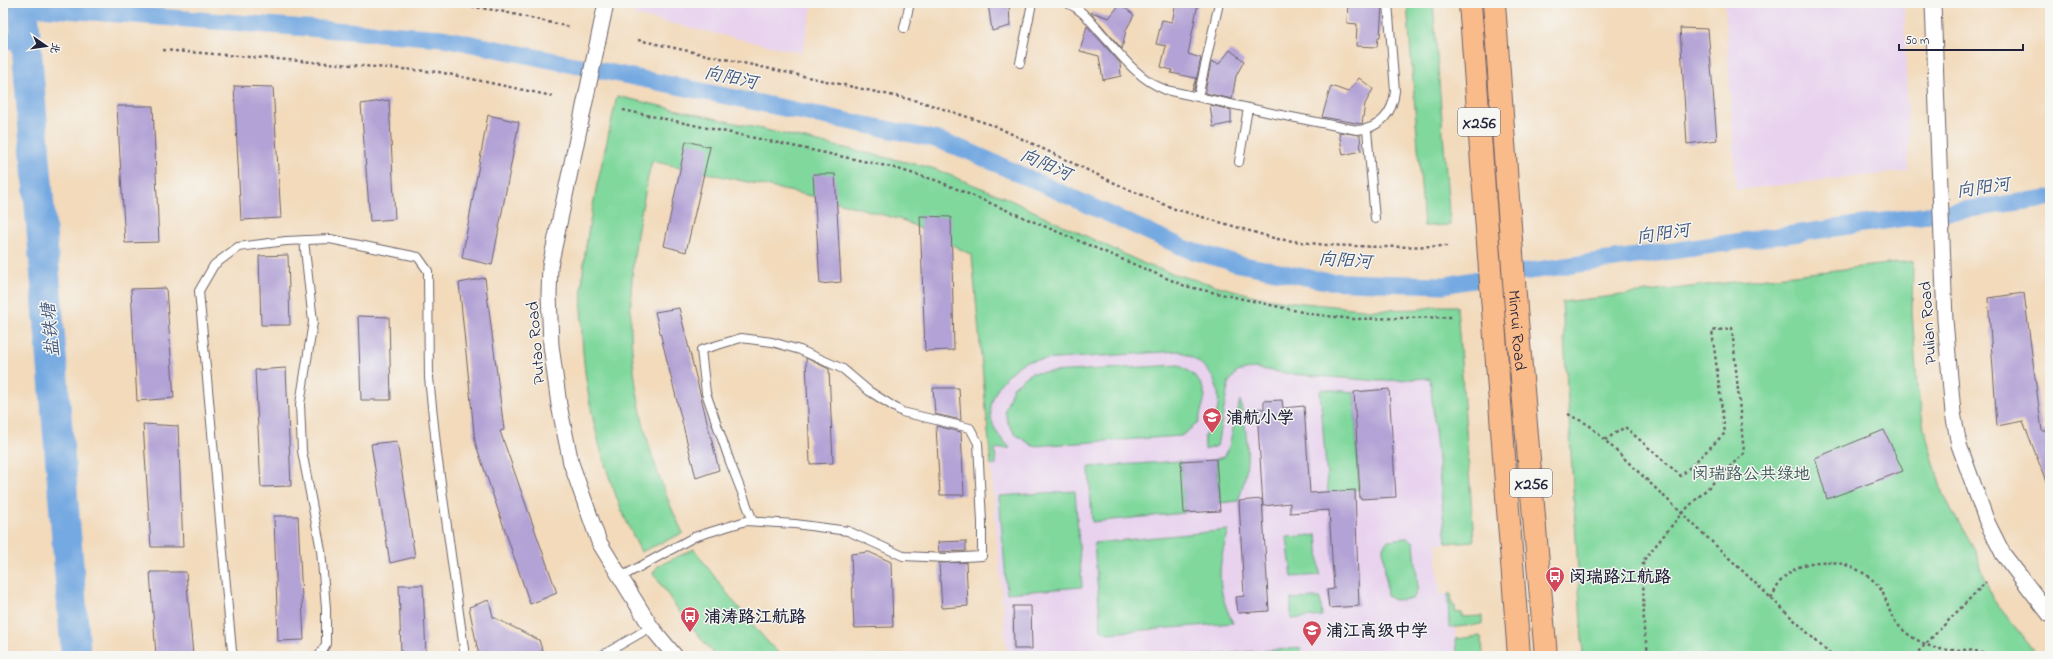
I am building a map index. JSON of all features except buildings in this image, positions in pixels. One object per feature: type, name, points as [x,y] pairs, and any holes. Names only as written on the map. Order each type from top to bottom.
[{"type":"main road","name":"Minrui Road","points":[[1470,3],[1519,656]]},
{"type":"main road","name":"Minrui Road","points":[[1494,3],[1516,309],[1546,656]]},
{"type":"street","name":"Putao Road","points":[[606,3],[550,266],[549,294],[551,345],[560,406],[571,463],[599,542],[650,627],[675,656]]},
{"type":"street","name":"Pulian Road","points":[[1933,3],[1945,320],[1953,413],[1959,445],[1987,522],[2003,554],[2050,615]]},
{"type":"lane","points":[[904,28],[910,3]]},
{"type":"lane","points":[[1020,64],[1032,3]]},
{"type":"lane","points":[[1068,3],[1084,14],[1144,79],[1153,85],[1166,90],[1357,130],[1367,130],[1384,119],[1390,111],[1394,101],[1395,91],[1388,3]]},
{"type":"lane","points":[[1198,96],[1219,3]]},
{"type":"lane","points":[[1239,162],[1248,108]]},
{"type":"lane","points":[[1367,130],[1375,219]]},
{"type":"lane","points":[[234,656],[231,643],[198,291],[214,265],[238,247],[304,240],[330,239],[418,257],[428,271],[430,385],[439,470],[465,656]]},
{"type":"lane","points":[[304,240],[313,322],[300,404],[302,451],[321,550],[323,571],[326,644],[319,656]]},
{"type":"lane","points":[[621,577],[694,537],[746,521],[795,524],[848,531],[903,556],[946,558],[982,556],[982,522],[978,443],[970,428],[902,412],[869,391],[843,369],[800,350],[772,342],[741,338],[701,350],[706,393],[730,462],[753,521]]},
{"type":"lane","points":[[601,656],[650,627]]},
{"type":"path","points":[[448,3],[500,11],[570,27]]},
{"type":"path","points":[[638,40],[922,102],[995,126],[1123,187],[1175,209],[1277,238],[1326,245],[1382,247],[1447,246]]},
{"type":"path","points":[[163,50],[439,72],[552,96]]},
{"type":"path","points":[[623,110],[891,167],[938,181],[1186,286],[1311,314],[1352,319],[1452,317]]},
{"type":"path","points":[[1605,440],[1625,427],[1680,476],[1726,433],[1712,331],[1732,328],[1744,453],[1682,514],[1643,562],[1644,632],[1650,656]]},
{"type":"path","points":[[1568,414],[1589,425],[1832,656]]},
{"type":"path","points":[[1771,598],[1780,582],[1793,571],[1814,562],[1828,561],[1856,569],[1876,583],[1887,600],[1895,621],[1910,636],[1925,644],[1941,649],[1979,651],[1987,656]]},
{"type":"path","points":[[1914,656],[1986,582]]},
{"type":"path","points":[[1845,656],[1849,652],[1853,656]]},
{"type":"shaded area","points":[[637,3],[813,3],[802,53],[634,15]]},
{"type":"shaded area","points":[[1725,3],[1904,3],[1909,171],[1736,190]]},
{"type":"shaded area","name":"浦航小学","points":[[973,255],[1255,368],[1291,374],[1355,380],[1380,381],[1430,378],[1446,543],[1436,544],[1440,595],[1448,594],[1449,627],[1455,627],[1457,656],[1007,656]]},
{"type":"green space","points":[[1407,3],[1433,3],[1450,225],[1424,226]]},
{"type":"green space","points":[[617,96],[932,168],[1004,197],[1147,265],[1181,276],[1259,297],[1372,310],[1419,309],[1438,306],[1457,306],[1474,541],[1446,543],[1430,378],[1380,381],[1291,374],[1255,368],[1237,372],[1229,382],[1217,446],[1205,450],[1205,435],[1214,422],[1218,409],[1219,398],[1217,388],[1208,370],[1200,363],[1179,351],[1026,361],[1009,373],[1002,381],[992,400],[992,420],[997,433],[1010,448],[995,449],[996,465],[991,465],[972,255],[905,221],[834,201],[652,161],[635,246],[631,288],[631,330],[634,371],[641,412],[651,453],[665,493],[683,533],[641,552],[611,481],[599,444],[590,407],[582,330],[582,292],[585,253],[595,194]]},
{"type":"green space","name":"闵瑞路公共绿地","points":[[1913,261],[1912,311],[1917,387],[1924,428],[1943,495],[1974,549],[1992,598],[2038,656],[1583,656],[1562,302]]},
{"type":"green space","points":[[1179,365],[1195,376],[1202,386],[1205,397],[1198,423],[1181,436],[1033,446],[1015,434],[1008,423],[1005,411],[1013,387],[1031,373]]},
{"type":"green space","points":[[1322,389],[1354,392],[1359,489],[1328,493],[1320,391]]},
{"type":"green space","points":[[1240,400],[1247,439],[1247,463],[1245,475],[1238,501],[1220,503],[1216,459],[1224,457],[1228,450]]},
{"type":"green space","points":[[1181,461],[1184,513],[1092,522],[1089,467]]},
{"type":"green space","points":[[1075,491],[1082,587],[1007,593],[999,496]]},
{"type":"green space","points":[[1229,530],[1222,555],[1220,577],[1221,588],[1227,610],[1233,623],[1107,633],[1101,629],[1094,543]]},
{"type":"green space","points":[[1317,535],[1320,575],[1292,577],[1287,537]]},
{"type":"green space","points":[[1407,538],[1414,542],[1418,588],[1413,599],[1394,600],[1387,596],[1383,547],[1388,540]]},
{"type":"green space","points":[[694,549],[714,577],[758,631],[781,656],[715,656],[679,611],[653,573],[658,566]]},
{"type":"green space","points":[[1448,594],[1451,594],[1452,605],[1455,606],[1455,612],[1462,613],[1462,617],[1482,616],[1482,624],[1449,628]]},
{"type":"green space","points":[[1320,598],[1322,616],[1291,619],[1291,599]]},
{"type":"green space","points":[[1480,636],[1482,639],[1483,656],[1457,656],[1456,639]]},
{"type":"green space","points":[[1301,648],[1302,656],[1196,656]]},
{"type":"waterway","name":"盐铁塘","points":[[23,3],[76,656]]},
{"type":"waterway","name":"向阳河","points":[[24,7],[443,38],[935,139],[968,151],[1189,250],[1239,264],[1325,281],[1445,285],[1501,275],[2048,198]]},
{"type":"waterway","points":[[3,40],[26,42]]},
{"type":"place","name":"浦航小学","points":[[1212,434]]},
{"type":"place","name":"闵瑞路江航路","points":[[1555,593]]},
{"type":"place","name":"浦涛路江航路","points":[[690,633]]},
{"type":"place","name":"浦江高级中学","points":[[1312,647]]}]
